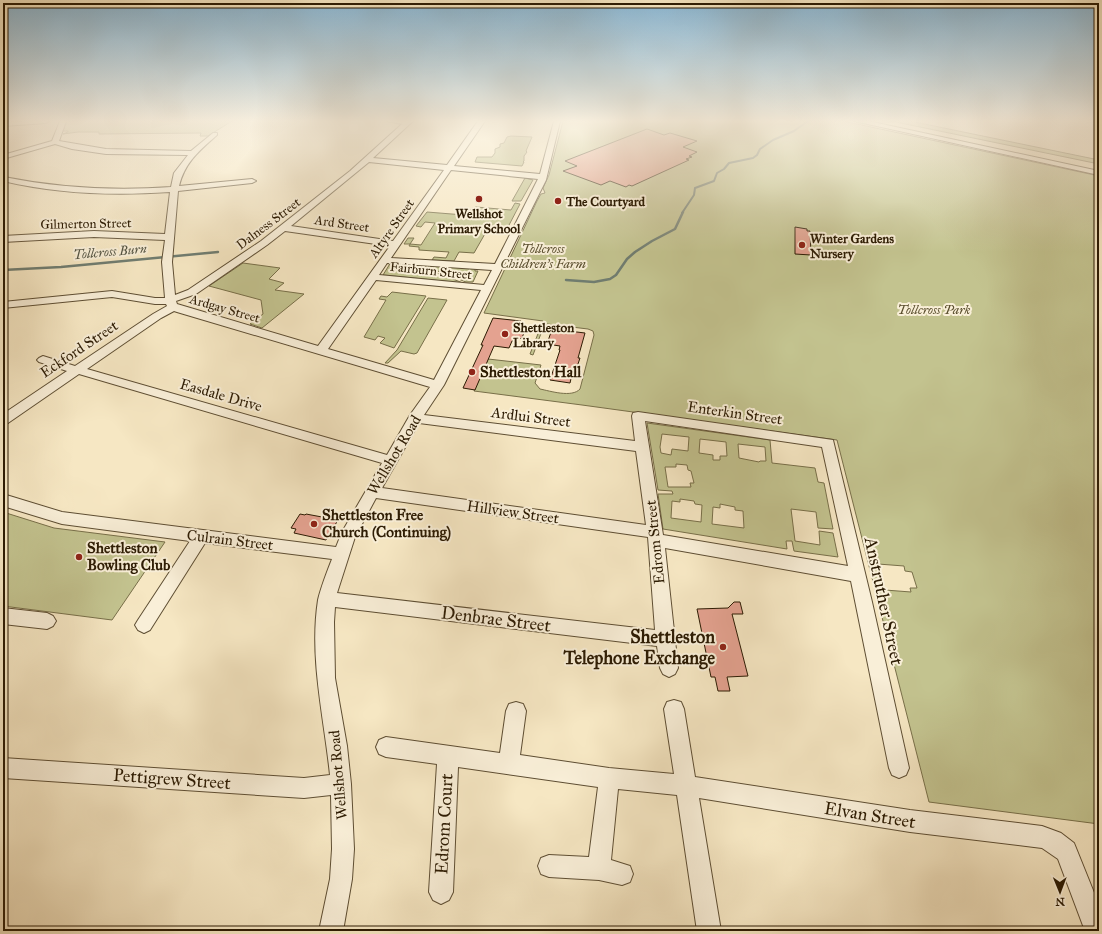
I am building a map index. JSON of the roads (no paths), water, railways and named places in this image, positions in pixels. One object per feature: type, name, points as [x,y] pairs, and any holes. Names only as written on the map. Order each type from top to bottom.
[{"type":"street","points":[[172,304],[167,257],[174,189],[178,173],[184,165]]},
{"type":"street","name":"Dalness Street","points":[[172,304],[240,261],[284,228],[362,165]]},
{"type":"street","points":[[414,165],[543,177]]},
{"type":"street","name":"Altyre Street","points":[[321,351],[451,165]]},
{"type":"street","name":"Wellshot Road","points":[[331,931],[341,879],[343,849],[338,746],[326,678],[325,622],[327,598],[347,536],[415,418],[438,385],[543,177],[546,165]]},
{"type":"street","points":[[1061,165],[1099,173]]},
{"type":"street","points":[[3,176],[59,188],[88,191],[174,189],[252,181]]},
{"type":"street","name":"Ard Street","points":[[284,228],[396,244]]},
{"type":"street","name":"Gilmerton Street","points":[[3,239],[94,234],[169,237]]},
{"type":"street","points":[[385,260],[497,267]]},
{"type":"street","name":"Fairburn Street","points":[[373,277],[487,288]]},
{"type":"street","name":"Ardgay Street","points":[[3,305],[117,294],[153,302],[172,304],[321,351],[438,385]]},
{"type":"street","points":[[3,316],[19,303]]},
{"type":"street","name":"Eckford Street","points":[[3,420],[157,316],[172,304]]},
{"type":"street","name":"Easdale Drive","points":[[43,360],[390,461]]},
{"type":"street","name":"Enterkin Street","points":[[638,416],[828,443]]},
{"type":"street","name":"Edrom Street","points":[[638,416],[655,536],[664,639],[669,668]]},
{"type":"street","name":"Ardlui Street","points":[[415,418],[643,447]]},
{"type":"street","name":"Anstruther Street","points":[[828,443],[899,768]]},
{"type":"street","name":"Hillview Street","points":[[372,492],[655,536],[858,575]]},
{"type":"street","name":"Culrain Street","points":[[3,500],[62,518],[340,554]]},
{"type":"street","points":[[144,625],[201,536]]},
{"type":"street","name":"Denbrae Street","points":[[327,598],[664,639]]},
{"type":"street","points":[[3,616],[47,621]]},
{"type":"street","points":[[674,709],[709,931]]},
{"type":"street","points":[[508,764],[516,711]]},
{"type":"street","name":"Edrom Court","points":[[386,747],[609,778],[686,786]]},
{"type":"street","name":"Edrom Court","points":[[441,892],[448,756]]},
{"type":"street","name":"Pettigrew Street","points":[[3,768],[304,788],[341,784]]},
{"type":"street","points":[[599,869],[609,778]]},
{"type":"street","name":"Elvan Street","points":[[686,786],[910,821],[1042,837],[1053,841],[1066,850],[1097,931]]},
{"type":"street","points":[[549,866],[599,869],[622,874]]},
{"type":"waterway","name":"Tollcross Burn","points":[[682,213],[694,195],[695,188],[714,181],[717,173],[728,165]]},
{"type":"waterway","name":"Tollcross Burn","points":[[566,280],[594,282],[610,279],[616,275],[627,259],[635,252],[675,229],[683,212]]},
{"type":"waterway","name":"Tollcross Burn","points":[[3,270],[61,267],[218,252]]},
{"type":"place","name":"Wellshot Primary School","points":[[479,199]]},
{"type":"place","name":"The Courtyard","points":[[558,201]]},
{"type":"place","name":"Winter Gardens Nursery","points":[[802,245]]},
{"type":"place","name":"Shettleston Library","points":[[505,334]]},
{"type":"place","name":"Shettleston Hall","points":[[472,372]]},
{"type":"place","name":"Shettleston Free Church (Continuing)","points":[[314,524]]},
{"type":"place","name":"Shettleston Bowling Club","points":[[79,557]]},
{"type":"place","name":"Shettleston Telephone Exchange","points":[[723,647]]},
{"type":"park label","name":"Tollcross Children's Farm","points":[[543,256]]},
{"type":"park label","name":"Tollcross Park","points":[[934,309]]}]
